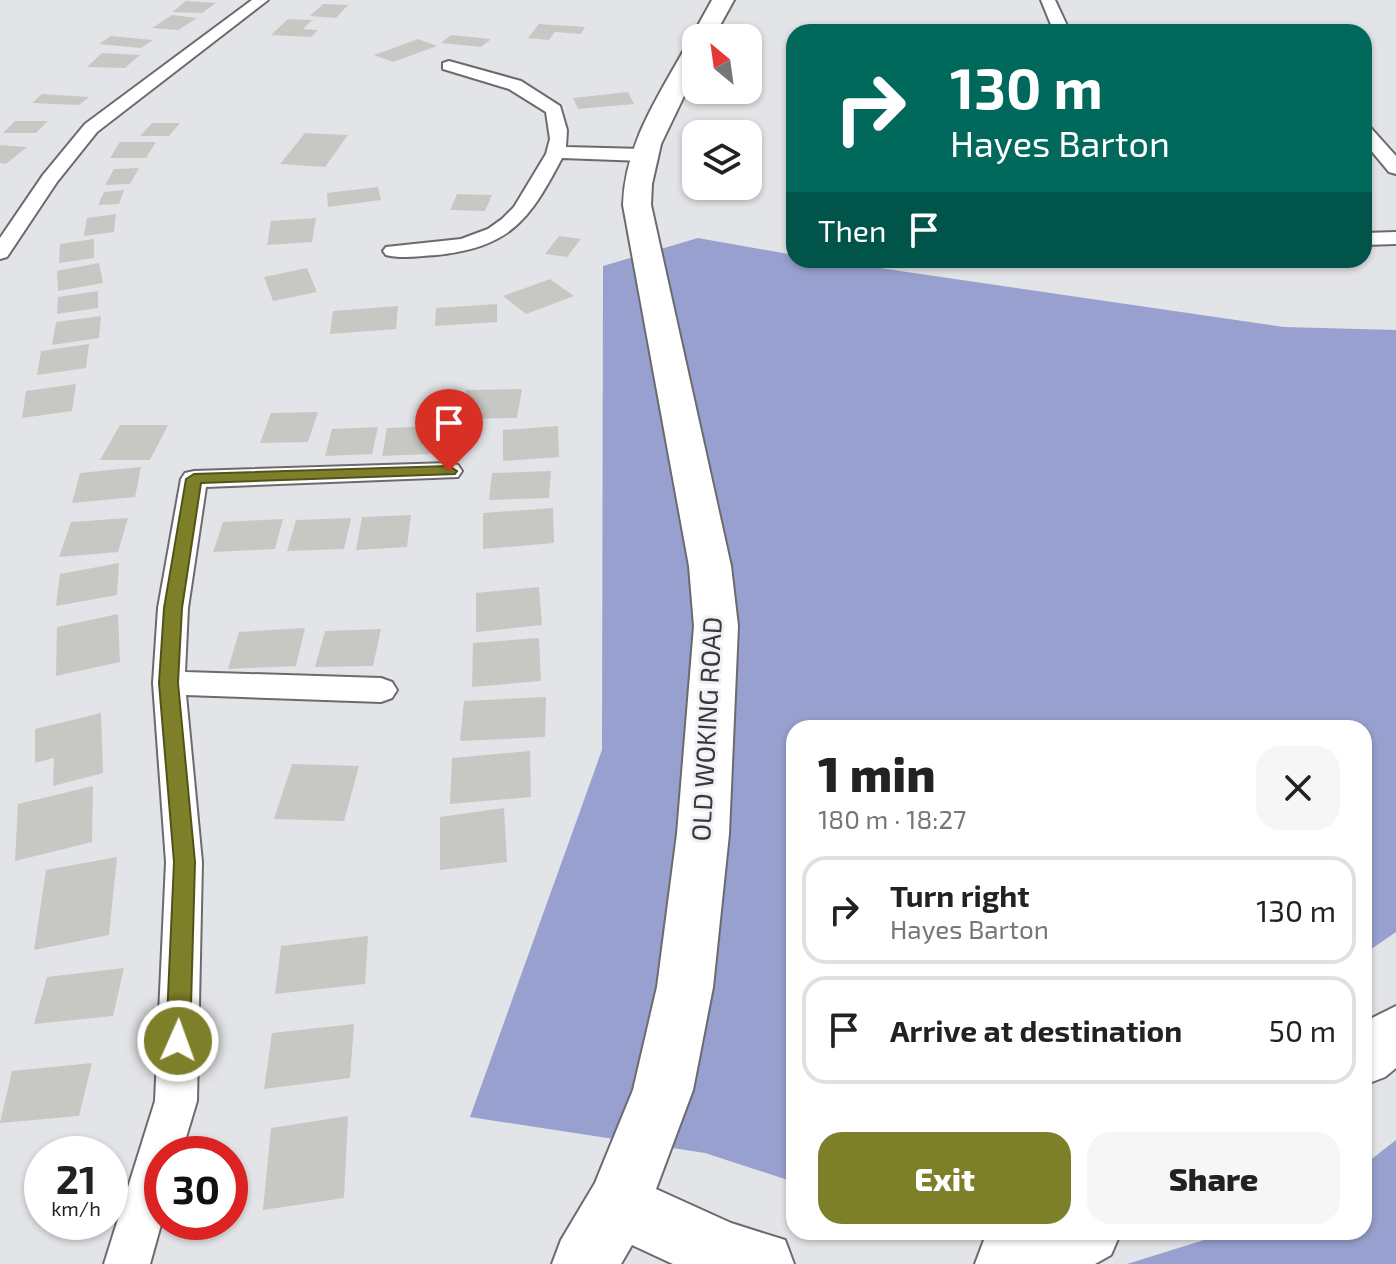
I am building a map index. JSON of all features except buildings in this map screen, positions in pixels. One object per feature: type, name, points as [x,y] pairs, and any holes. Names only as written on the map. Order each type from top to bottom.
[{"type":"main road","points":[[710,24],[723,0]]},
{"type":"main road","name":"OLD WOKING ROAD","points":[[585,1264],[618,1205],[663,1090],[685,987],[703,834],[716,626],[710,566],[637,205],[636,181],[643,155],[682,78]]},
{"type":"main road","points":[[1372,1051],[1396,1033]]},
{"type":"main road","points":[[618,1205],[727,1255],[761,1264]]},
{"type":"main road","points":[[1008,1264],[1057,1249],[1073,1240]]},
{"type":"street","points":[[0,253],[50,179],[91,128],[261,0]]},
{"type":"street","points":[[1048,0],[1058,24]]},
{"type":"street","points":[[393,250],[440,249],[476,241],[502,229],[520,214],[558,152],[560,128],[554,110],[515,85],[449,66]]},
{"type":"street","points":[[1372,140],[1396,168]]},
{"type":"street","points":[[558,152],[643,155]]},
{"type":"street","points":[[1372,239],[1396,238]]},
{"type":"street","points":[[127,1264],[176,1101],[184,862],[169,683],[173,608],[194,479],[449,471]]},
{"type":"street","points":[[169,683],[381,690]]},
{"type":"shaded area","points":[[698,238],[786,254],[786,268],[880,268],[1284,327],[1396,330],[1396,932],[1372,948],[1372,720],[786,720],[786,1179],[705,1153],[470,1117],[602,750],[603,266]]},
{"type":"shaded area","points":[[1396,1140],[1396,1264],[1127,1264],[1204,1240],[1372,1240],[1372,1159]]},
{"type":"route","points":[[178,1041],[184,862],[169,683],[173,608],[194,479],[449,471]]}]
